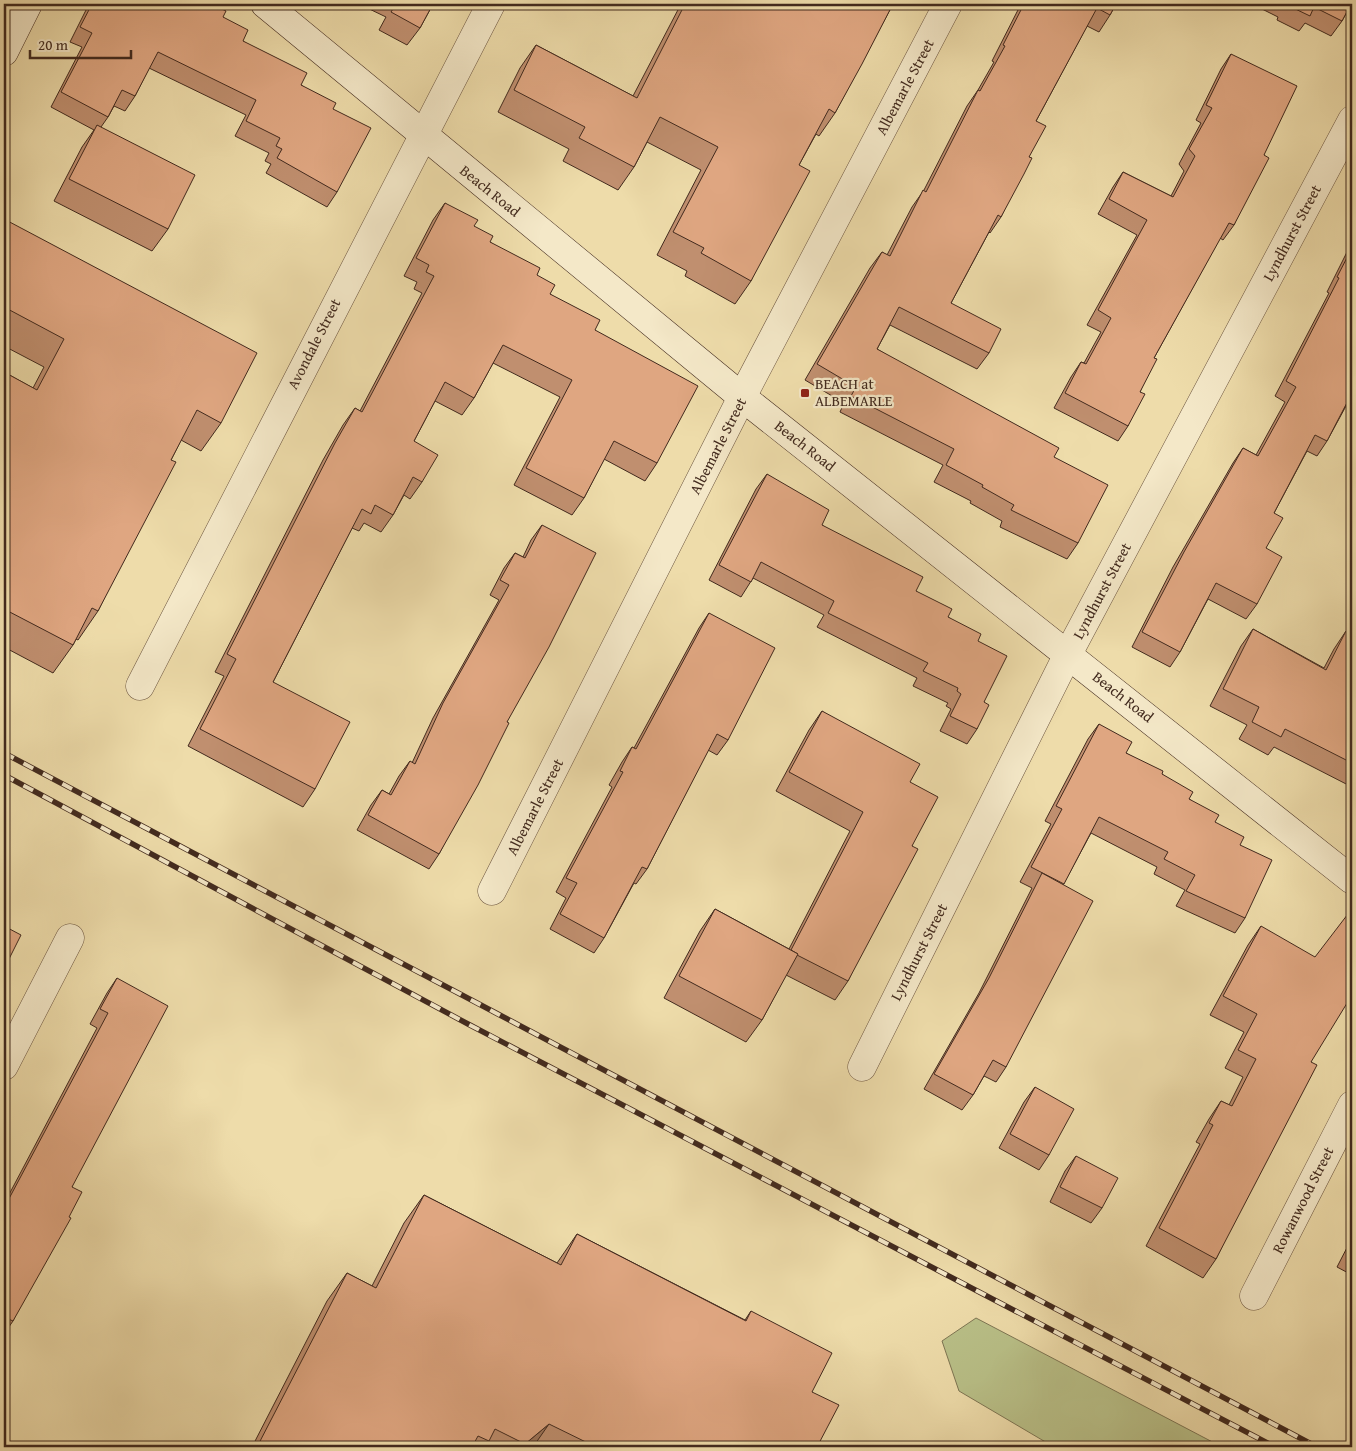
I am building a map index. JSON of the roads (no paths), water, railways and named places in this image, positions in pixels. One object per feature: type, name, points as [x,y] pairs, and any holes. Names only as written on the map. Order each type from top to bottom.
[{"type":"street","points":[[4,52],[28,4]]},
{"type":"street","name":"Beach Road","points":[[265,4],[742,397],[1352,880]]},
{"type":"street","name":"Avondale Street","points":[[140,686],[491,4]]},
{"type":"street","name":"Albemarle Street","points":[[492,891],[742,397],[948,4]]},
{"type":"street","name":"Lyndhurst Street","points":[[862,1067],[1068,654],[1352,120]]},
{"type":"street","points":[[4,1066],[70,938]]},
{"type":"street","name":"Rowanwood Street","points":[[1254,1296],[1352,1104]]},
{"type":"railway","points":[[4,753],[1317,1447]]},
{"type":"railway","points":[[4,775],[468,1024],[1275,1447]]},
{"type":"place","name":"BEACH at ALBEMARLE","points":[[805,393]]}]
